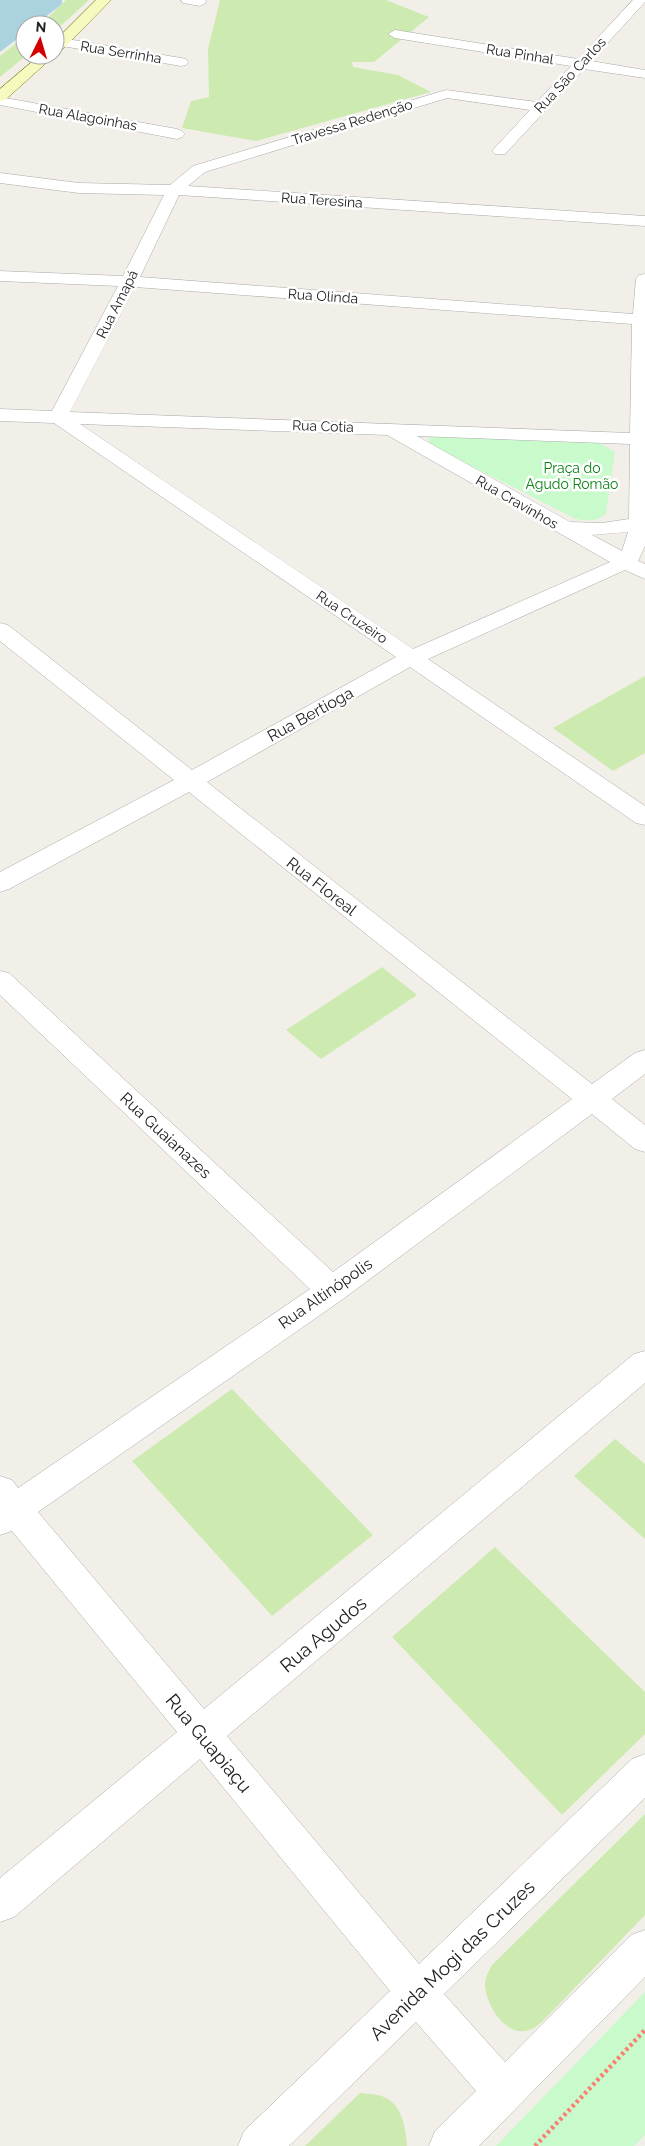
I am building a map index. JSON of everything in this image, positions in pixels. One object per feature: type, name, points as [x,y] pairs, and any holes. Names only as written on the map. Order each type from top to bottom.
[{"type":"main road","points":[[65,39],[104,0]]},
{"type":"main road","points":[[0,97],[37,65]]},
{"type":"street","name":"Rua São Carlos","points":[[500,151],[640,0]]},
{"type":"street","name":"Rua Pinhal","points":[[395,34],[645,74]]},
{"type":"street","name":"Rua Serrinha","points":[[65,47],[181,62]]},
{"type":"street","name":"Travessa Redenção","points":[[174,190],[199,169],[446,94],[539,107]]},
{"type":"street","name":"Rua Alagoinhas","points":[[0,101],[177,134]]},
{"type":"street","name":"Rua Teresina","points":[[0,178],[48,186],[174,190],[645,221]]},
{"type":"street","name":"Rua Amapá","points":[[58,417],[130,282],[174,190]]},
{"type":"street","name":"Rua Olinda","points":[[0,276],[130,282],[643,320]]},
{"type":"street","points":[[636,568],[643,439],[645,279]]},
{"type":"street","name":"Rua Cotia","points":[[0,415],[643,439]]},
{"type":"street","name":"Rua Cruzeiro","points":[[58,417],[645,817]]},
{"type":"street","name":"Rua Cravinhos","points":[[390,429],[562,528],[636,568]]},
{"type":"street","points":[[562,528],[602,529],[639,524]]},
{"type":"street","name":"Rua Bertioga","points":[[0,883],[190,782],[411,658],[636,568]]},
{"type":"street","name":"Rua Floreal","points":[[0,630],[645,1141]]},
{"type":"street","name":"Rua Guaianazes","points":[[0,980],[332,1290]]},
{"type":"street","name":"Rua Altinópolis","points":[[5,1507],[332,1290],[645,1060]]},
{"type":"street","name":"Rua Agudos","points":[[0,1902],[645,1364]]},
{"type":"street","name":"Rua Guapiaçu","points":[[5,1507],[202,1735],[418,1994],[503,2091]]},
{"type":"street","name":"Avenida Mogi das Cruzes","points":[[258,2146],[418,1994],[645,1772]]},
{"type":"street","points":[[450,2146],[645,1949]]},
{"type":"path","points":[[535,2146],[645,2030]]},
{"type":"green space","points":[[66,0],[89,0],[65,22],[65,15],[50,15]]},
{"type":"green space","points":[[220,0],[386,0],[429,17],[374,62],[352,62],[353,67],[398,75],[431,92],[256,141],[182,128],[191,101],[209,97],[208,49]]},
{"type":"green space","points":[[15,44],[15,65],[0,77],[0,56]]},
{"type":"green space","name":"Praça do Agudo Romão","points":[[437,435],[596,441],[615,452],[606,514],[592,520],[576,519],[430,445],[428,438]]},
{"type":"green space","points":[[645,676],[645,753],[613,771],[553,728]]},
{"type":"green space","points":[[382,967],[417,995],[321,1059],[286,1030]]},
{"type":"green space","points":[[232,1389],[373,1535],[272,1616],[132,1461]]},
{"type":"green space","points":[[615,1439],[645,1464],[645,1539],[574,1476]]},
{"type":"green space","points":[[495,1547],[645,1692],[645,1734],[562,1815],[392,1637]]},
{"type":"green space","points":[[645,1814],[645,1915],[542,2022],[532,2029],[523,2031],[514,2030],[506,2025],[493,2010],[486,1992],[487,1974],[492,1965]]},
{"type":"green space","points":[[645,1992],[645,2135],[634,2146],[496,2146]]},
{"type":"green space","points":[[360,2093],[382,2096],[395,2105],[402,2118],[407,2146],[305,2146]]},
{"type":"water","points":[[0,0],[62,0],[62,4],[48,15],[15,15],[15,41],[0,52]]}]
